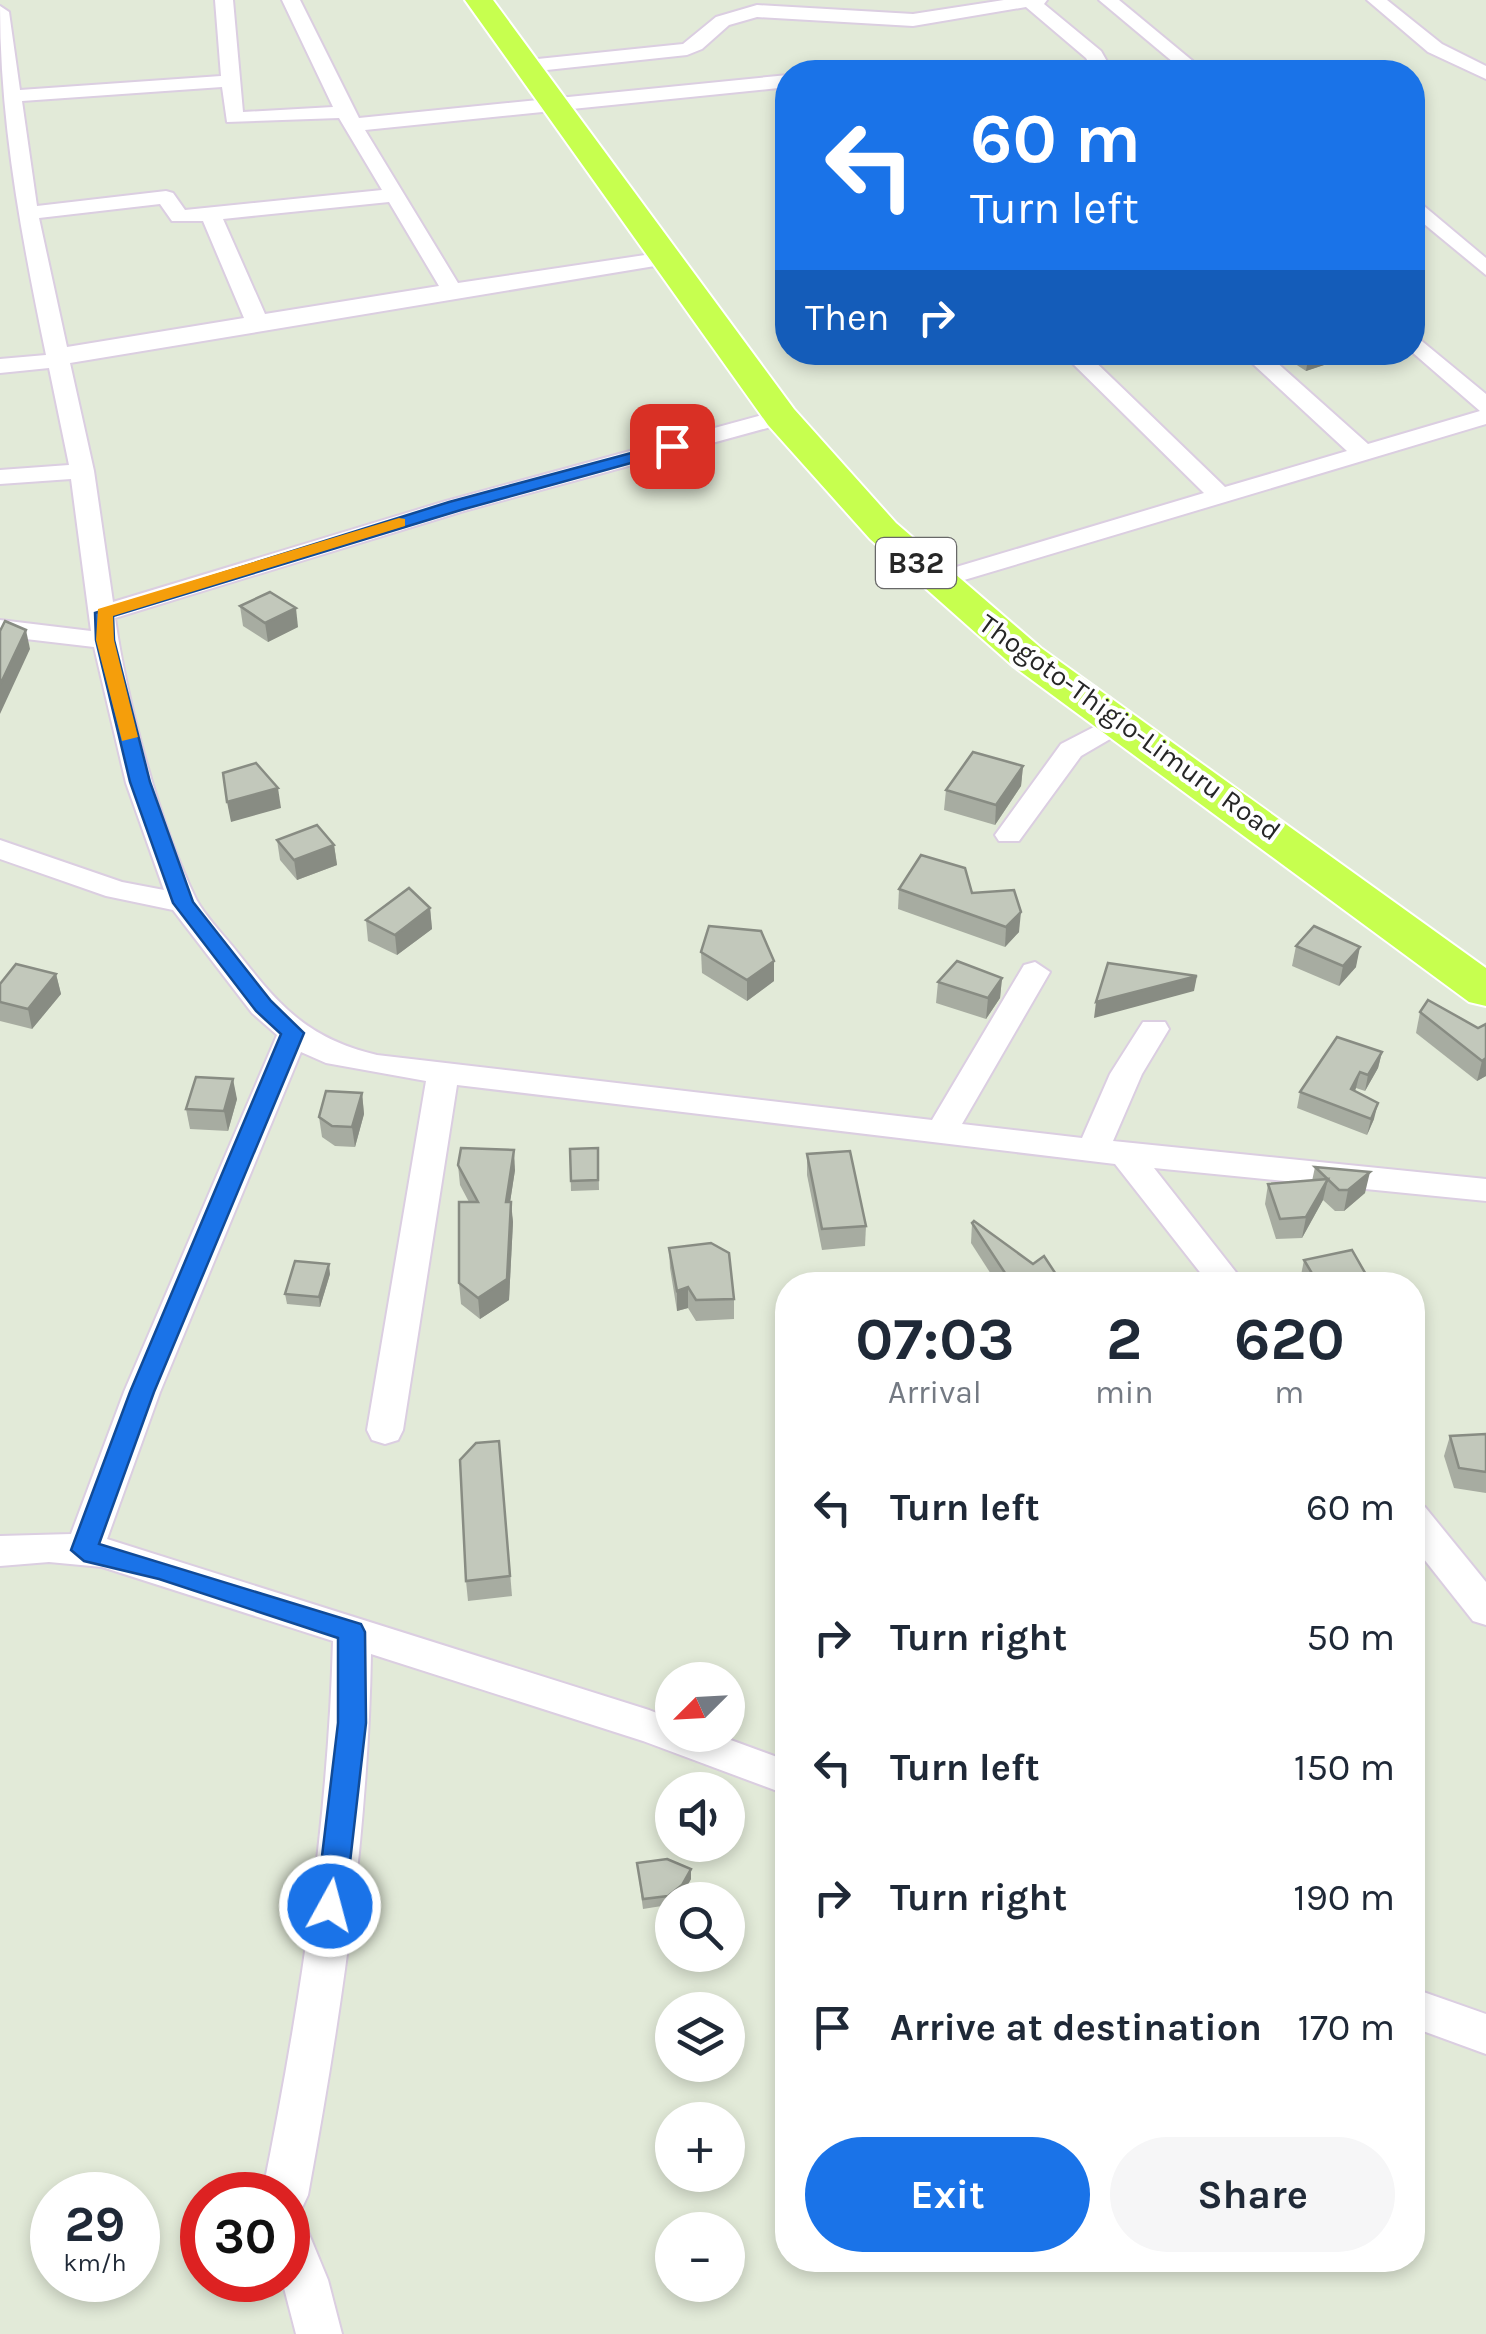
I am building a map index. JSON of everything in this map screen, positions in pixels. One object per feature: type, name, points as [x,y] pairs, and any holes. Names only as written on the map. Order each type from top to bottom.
[{"type":"highway","name":"Thogoto-Thigio-Limuru Road","points":[[480,0],[781,417],[832,477],[936,581],[1027,658],[1486,991]]},
{"type":"street","points":[[224,0],[232,114],[238,120],[349,118],[556,105],[775,82]]},
{"type":"street","points":[[291,0],[349,118],[452,290]]},
{"type":"street","points":[[1108,0],[1181,60]]},
{"type":"street","points":[[1376,0],[1435,48],[1486,73]]},
{"type":"street","points":[[528,66],[687,49],[698,45],[710,29],[732,15],[777,6],[913,20],[1035,1],[1096,60]]},
{"type":"street","points":[[0,17],[11,166],[28,213],[61,358],[104,626],[140,782],[183,903],[263,1006],[293,1033],[326,1052],[443,1073],[1109,1152],[1486,1190]]},
{"type":"street","points":[[7,91],[230,82]]},
{"type":"street","points":[[28,213],[166,197],[175,216],[393,195]]},
{"type":"street","points":[[210,214],[258,324]]},
{"type":"street","points":[[1425,214],[1486,269]]},
{"type":"street","points":[[0,366],[665,258]]},
{"type":"street","points":[[1425,352],[1486,406]]},
{"type":"street","points":[[1085,365],[1220,496]]},
{"type":"street","points":[[1265,365],[1366,454]]},
{"type":"street","points":[[0,628],[104,626],[455,506],[781,417]]},
{"type":"street","points":[[936,581],[1486,417]]},
{"type":"street","points":[[0,478],[82,471]]},
{"type":"street","points":[[1010,835],[1071,750],[1119,722]]},
{"type":"street","points":[[0,849],[116,890],[183,903]]},
{"type":"street","points":[[941,1132],[1035,972]]},
{"type":"street","points":[[1109,1152],[1126,1074],[1154,1029]]},
{"type":"street","points":[[84,1550],[142,1392],[293,1033]]},
{"type":"street","points":[[385,1430],[443,1073]]},
{"type":"street","points":[[1109,1152],[1217,1272]]},
{"type":"street","points":[[1425,1533],[1486,1610]]},
{"type":"street","points":[[0,1552],[49,1547],[84,1550],[159,1569],[650,1728],[775,1773]]},
{"type":"street","points":[[290,2172],[313,2053],[332,1898],[352,1723],[352,1632]]},
{"type":"street","points":[[1425,2012],[1486,2034]]},
{"type":"street","points":[[310,2299],[319,2334]]},
{"type":"building","points":[[270,592],[296,608],[265,623],[240,606]]},
{"type":"building","points":[[5,621],[26,630],[0,685],[0,631]]},
{"type":"building","points":[[973,752],[1023,766],[996,805],[946,790]]},
{"type":"building","points":[[256,763],[278,788],[227,802],[223,773]]},
{"type":"building","points":[[317,825],[334,845],[294,860],[277,840]]},
{"type":"building","points":[[921,855],[965,868],[972,893],[1014,890],[1021,912],[1006,927],[899,889]]},
{"type":"building","points":[[409,888],[430,908],[395,935],[366,920]]},
{"type":"building","points":[[709,926],[761,931],[774,961],[747,980],[701,952]]},
{"type":"building","points":[[1314,926],[1360,947],[1343,966],[1296,946]]},
{"type":"building","points":[[957,961],[1002,978],[988,998],[938,982]]},
{"type":"building","points":[[1108,963],[1197,976],[1096,1002]]},
{"type":"building","points":[[16,964],[56,974],[28,1009],[0,1002],[0,984]]},
{"type":"building","points":[[1428,1000],[1478,1028],[1486,1024],[1486,1058],[1482,1061],[1420,1012]]},
{"type":"building","points":[[1337,1037],[1382,1052],[1368,1075],[1360,1072],[1351,1089],[1378,1103],[1371,1119],[1300,1092]]},
{"type":"building","points":[[196,1077],[233,1079],[224,1111],[186,1109]]},
{"type":"building","points":[[326,1091],[362,1093],[352,1127],[332,1126],[319,1117]]},
{"type":"building","points":[[461,1148],[514,1150],[506,1202],[511,1202],[507,1279],[478,1298],[459,1283],[459,1202],[478,1202],[458,1165]]},
{"type":"building","points":[[598,1148],[598,1180],[571,1181],[570,1149]]},
{"type":"building","points":[[850,1151],[866,1226],[822,1229],[807,1154]]},
{"type":"building","points":[[1315,1167],[1370,1172],[1348,1190],[1339,1190]]},
{"type":"building","points":[[1328,1179],[1306,1217],[1280,1219],[1268,1184]]},
{"type":"building","points":[[972,1223],[1033,1264],[1044,1256],[1054,1272],[1004,1272]]},
{"type":"building","points":[[711,1243],[729,1253],[734,1299],[696,1300],[688,1287],[677,1291],[669,1248]]},
{"type":"building","points":[[1352,1250],[1365,1272],[1311,1272],[1304,1260]]},
{"type":"building","points":[[295,1261],[329,1264],[319,1297],[285,1294]]},
{"type":"building","points":[[1486,1434],[1486,1472],[1459,1468],[1450,1436]]},
{"type":"building","points":[[499,1441],[510,1576],[466,1581],[460,1460],[476,1443]]},
{"type":"building","points":[[674,1862],[691,1869],[684,1882],[655,1882],[655,1898],[643,1899],[637,1863]]},
{"type":"slow traffic","points":[[129,737],[105,640],[104,613],[399,523]]},
{"type":"route","points":[[330,1906],[352,1723],[352,1632],[159,1569],[84,1550],[142,1392],[293,1033],[263,1006],[183,903],[140,782],[105,640],[104,613],[455,506],[672,446]]}]
